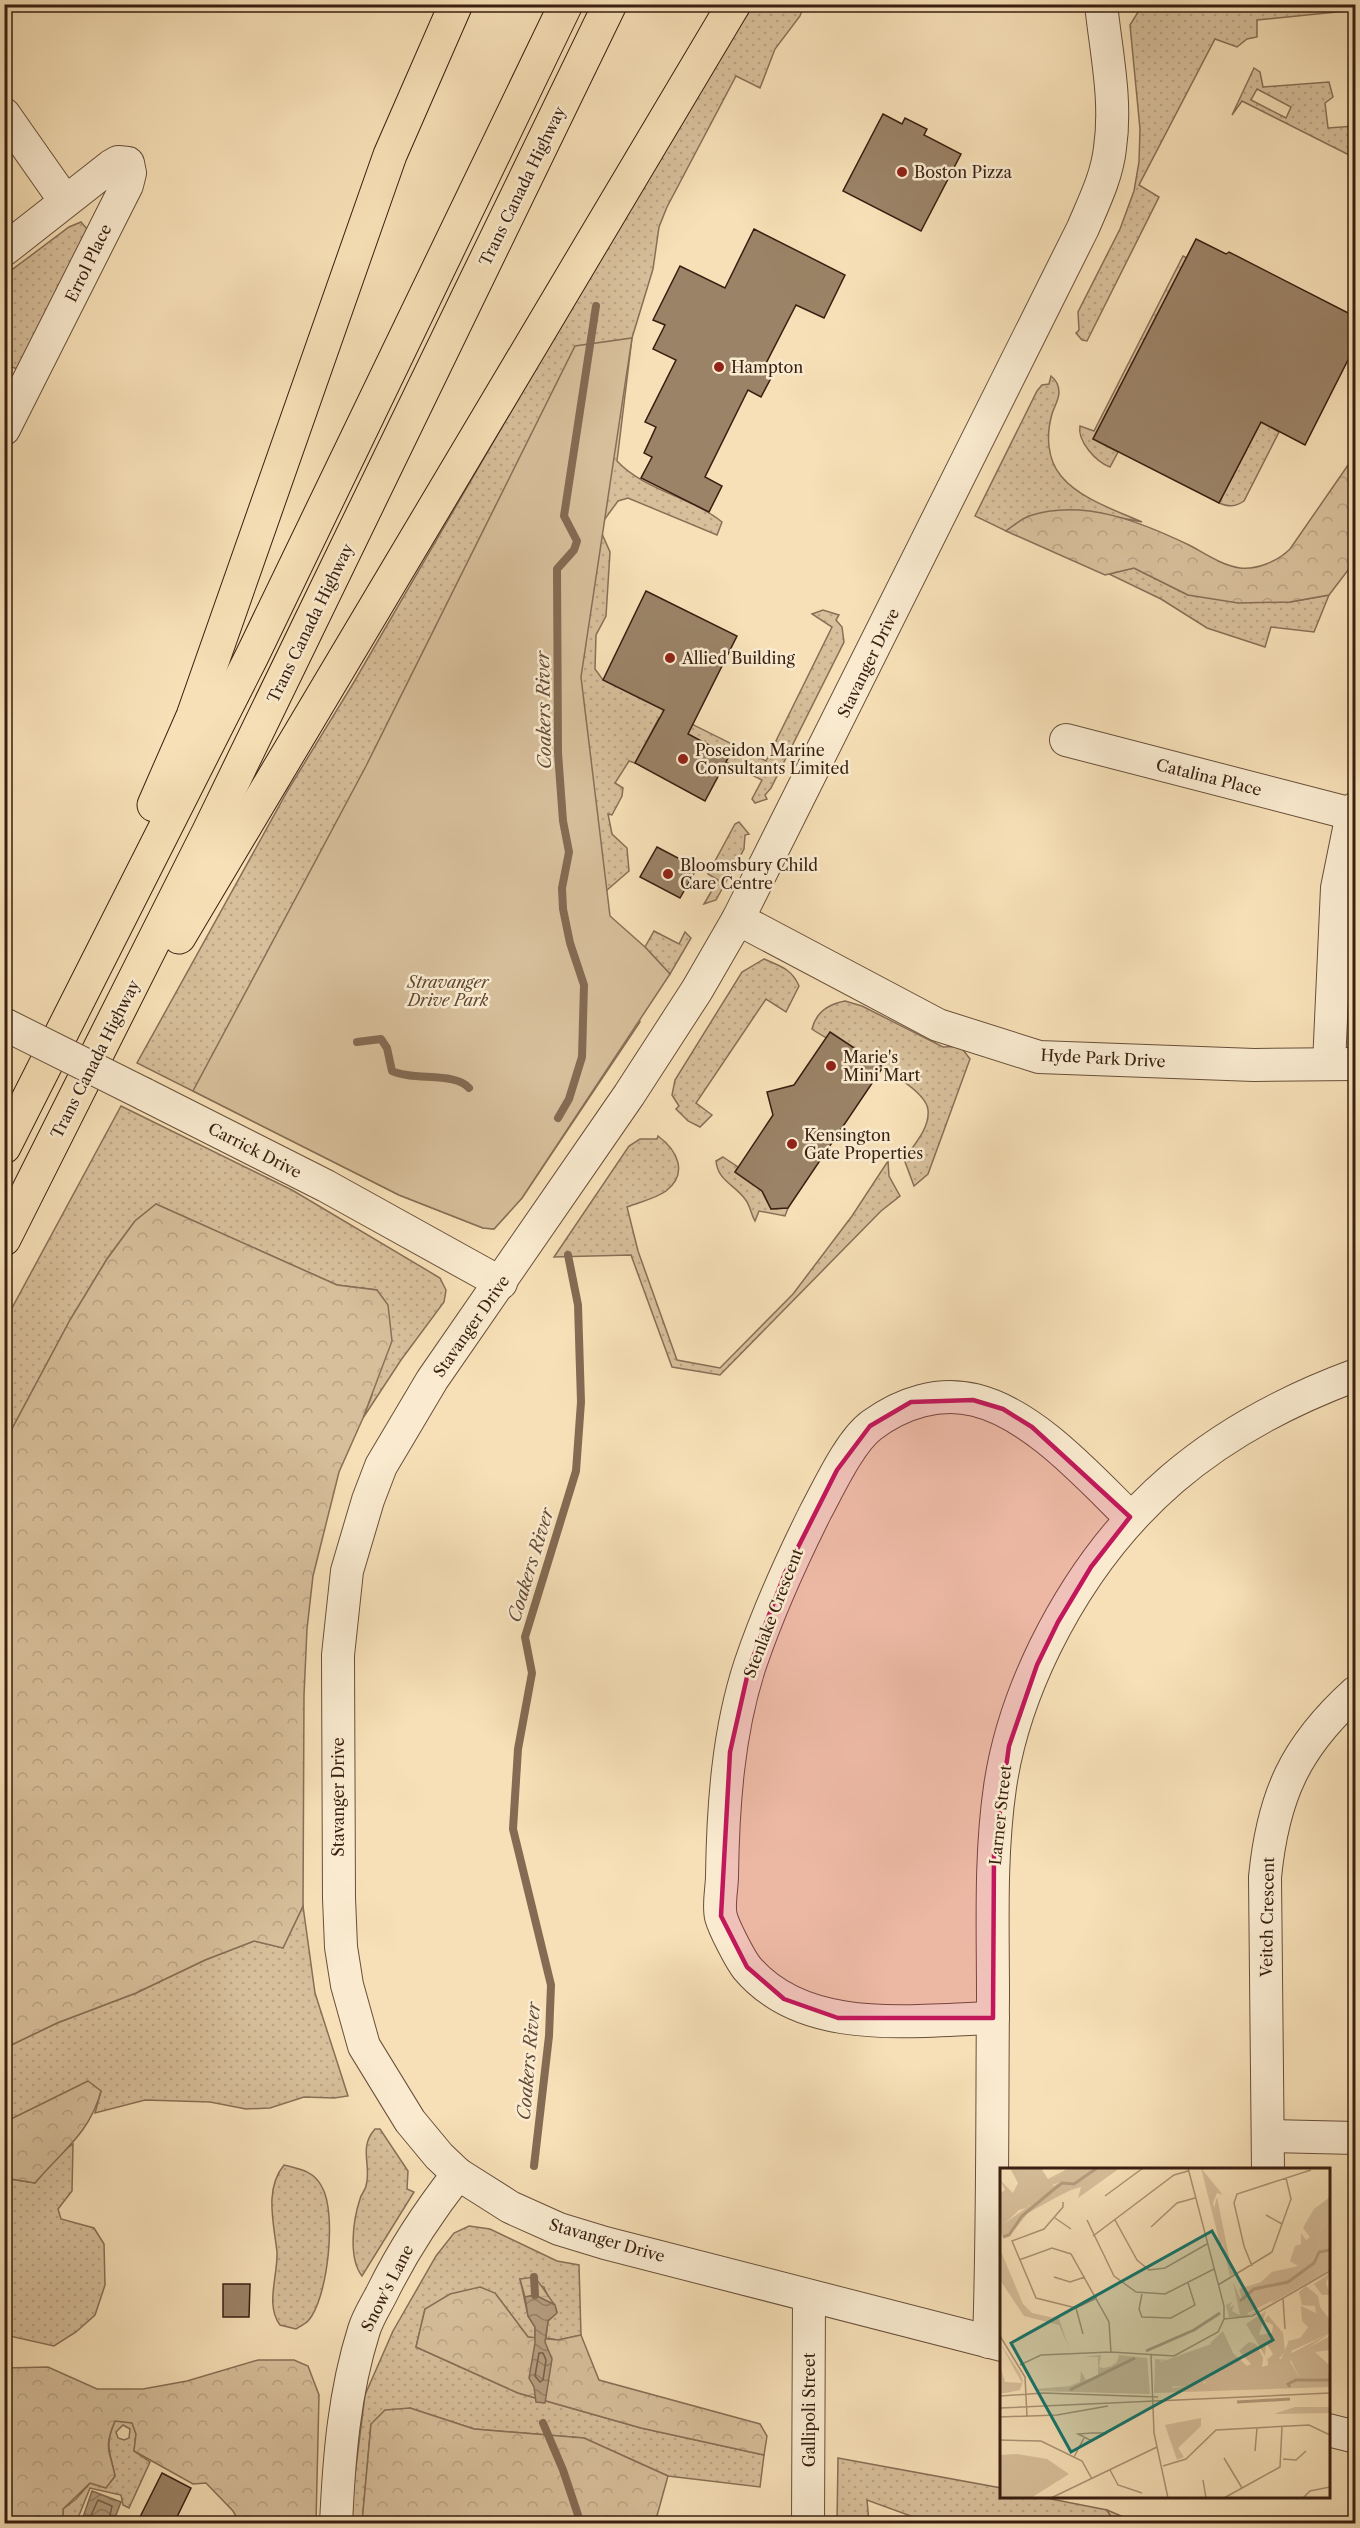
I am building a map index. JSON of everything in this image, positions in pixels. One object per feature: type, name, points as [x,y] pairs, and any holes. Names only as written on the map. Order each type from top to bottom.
[{"type":"highway","points":[[4,1135],[193,716],[390,155],[456,4]]},
{"type":"highway","points":[[4,1147],[252,656],[566,4]]},
{"type":"highway","name":"Trans Canada Highway","points":[[4,1239],[214,821],[610,4]]},
{"type":"highway","points":[[32,1184],[734,4]]},
{"type":"street","name":"Stavanger Drive","points":[[995,2343],[809,2297],[706,2267],[580,2236],[510,2207],[458,2174],[439,2156],[410,2121],[364,2046],[351,2006],[341,1947],[338,1655],[346,1571],[356,1534],[381,1466],[426,1389],[629,1095],[697,990],[738,919],[1029,342],[1100,187],[1110,150],[1113,112],[1101,4]]},
{"type":"street","points":[[4,114],[65,201]]},
{"type":"street","name":"Errol Place","points":[[4,250],[111,165],[122,161],[129,165],[127,185],[4,429]]},
{"type":"street","name":"Catalina Place","points":[[1066,740],[1354,811]]},
{"type":"street","points":[[1342,1064],[1337,888],[1354,811]]},
{"type":"street","name":"Hyde Park Drive","points":[[738,919],[938,1024],[1039,1057],[1254,1065],[1342,1064]]},
{"type":"street","name":"Carrick Drive","points":[[4,1024],[316,1181],[501,1283]]},
{"type":"street","name":"Larner Street","points":[[995,2343],[994,1855],[1000,1787],[1009,1746],[1037,1665],[1058,1622],[1091,1567],[1130,1517],[1185,1468],[1229,1436],[1281,1405],[1356,1375]]},
{"type":"street","name":"Stenlake Crescent","points":[[993,2018],[900,2021],[838,2018],[784,1999],[747,1968],[721,1916],[723,1833],[730,1752],[749,1668],[785,1573],[837,1470],[870,1426],[911,1402],[952,1398],[973,1400],[1003,1409],[1032,1427],[1130,1517]]},
{"type":"street","name":"Veitch Crescent","points":[[1268,2168],[1265,1877],[1269,1836],[1280,1796],[1307,1745],[1330,1715],[1356,1692]]},
{"type":"street","points":[[1268,2136],[1356,2138]]},
{"type":"street","name":"Snow's Lane","points":[[336,2523],[339,2462],[350,2381],[364,2327],[394,2268],[430,2209],[458,2174]]},
{"type":"street","name":"Gallipoli Street","points":[[808,2523],[809,2297]]},
{"type":"street","points":[[1330,2430],[1356,2437]]},
{"type":"highlighted area","points":[[973,1400],[1003,1409],[1032,1427],[1130,1517],[1091,1567],[1058,1622],[1037,1665],[1009,1746],[994,1855],[993,2018],[838,2018],[784,1999],[747,1967],[721,1916],[730,1752],[749,1668],[785,1573],[837,1470],[870,1426],[911,1402]]},
{"type":"green space","points":[[1143,4],[1355,4],[1356,10],[1257,20],[1257,37],[1247,39],[1237,47],[1215,39],[1139,185],[1159,197],[1087,341],[1082,340],[1076,333],[1079,330],[1078,312],[1120,229],[1134,191],[1139,162],[1140,129],[1130,25]]},
{"type":"green space","name":"Stravanger Drive Park","points":[[804,5],[800,16],[775,49],[760,88],[736,76],[667,207],[659,227],[653,269],[632,338],[617,461],[640,479],[710,513],[722,522],[717,535],[628,498],[618,501],[599,527],[610,552],[606,616],[596,635],[595,669],[603,680],[766,761],[832,627],[812,614],[823,610],[839,615],[836,620],[842,627],[844,642],[771,788],[765,795],[767,799],[755,803],[752,799],[762,780],[726,762],[729,756],[659,718],[635,763],[629,761],[615,783],[623,788],[622,796],[612,815],[608,814],[612,834],[627,848],[629,871],[599,897],[640,1022],[522,1198],[494,1229],[483,1228],[399,1195],[137,1063],[288,790],[354,682],[689,105],[752,7]]},
{"type":"green space","points":[[1254,68],[1260,72],[1263,87],[1329,82],[1333,97],[1325,103],[1328,128],[1355,126],[1355,158],[1242,101],[1232,115]],"holes":[[[1257,89],[1291,107],[1286,118],[1251,100]]]},
{"type":"green space","points":[[81,222],[88,230],[18,369],[8,366],[5,356],[9,272],[69,227]]},
{"type":"green space","points":[[1183,256],[1187,258],[1093,439],[1118,452],[1110,467],[1099,461],[1084,444],[1080,426],[1094,431]]},
{"type":"green space","name":"Stravanger Drive Park","points":[[632,338],[581,677],[610,916],[645,947],[670,974],[522,1198],[494,1229],[483,1228],[399,1195],[193,1091],[366,766],[575,346]]},
{"type":"green space","points":[[1051,376],[1059,389],[1050,422],[1049,438],[1050,454],[1056,469],[1078,491],[1142,522],[1091,512],[1028,517],[1006,531],[975,516],[1037,391],[1042,385],[1049,384]]},
{"type":"green space","points":[[1261,422],[1279,432],[1244,501],[1232,506],[1219,503]]},
{"type":"green space","points":[[1355,455],[1355,561],[1329,595],[1290,602],[1238,603],[1188,595],[1134,568],[1105,575],[1006,531],[1026,517],[1049,511],[1091,511],[1151,528],[1227,565],[1253,568],[1273,561],[1290,549]]},
{"type":"green space","points":[[1134,568],[1188,595],[1290,602],[1329,595],[1314,632],[1271,627],[1265,647],[1207,628],[1161,599],[1109,574]]},
{"type":"green space","points":[[739,822],[749,834],[745,835],[744,849],[716,900],[704,904],[718,880],[708,874],[735,824]]},
{"type":"green space","points":[[654,931],[679,944],[685,932],[691,938],[670,974],[645,947]]},
{"type":"green space","points":[[764,959],[789,972],[799,986],[786,1012],[766,999],[696,1103],[712,1115],[700,1127],[688,1121],[676,1109],[679,1106],[672,1095],[675,1080],[742,972]]},
{"type":"green space","points":[[845,1001],[862,1006],[943,1047],[960,1046],[970,1059],[928,1174],[914,1186],[904,1159],[927,1123],[928,1110],[923,1099],[912,1088],[877,1065],[812,1029],[820,1013],[834,1004]]},
{"type":"green space","points":[[121,1106],[292,1190],[440,1278],[446,1290],[444,1302],[401,1360],[363,1418],[372,1395],[377,1290],[337,1285],[156,1204],[135,1221],[107,1259],[70,1320],[5,1442],[5,1321]]},
{"type":"green space","points":[[658,1136],[675,1155],[679,1169],[677,1177],[662,1194],[627,1207],[638,1251],[677,1360],[720,1368],[793,1294],[852,1216],[888,1161],[889,1176],[900,1196],[881,1211],[720,1375],[672,1367],[631,1255],[554,1257],[629,1146],[640,1139],[657,1139]]},
{"type":"green space","points":[[723,1157],[738,1167],[735,1172],[762,1191],[771,1209],[788,1208],[785,1216],[759,1211],[755,1221],[745,1199],[723,1178],[717,1168],[716,1161]]},
{"type":"green space","points":[[156,1204],[337,1285],[377,1290],[388,1305],[392,1341],[363,1418],[339,1472],[313,1576],[307,1629],[304,1695],[303,1906],[283,1948],[254,1941],[205,1960],[136,1993],[57,2023],[5,2048],[5,1442],[70,1320],[107,1259],[135,1221]]},
{"type":"green space","points":[[303,1906],[315,1993],[348,2096],[304,2097],[270,2108],[246,2109],[210,2102],[145,2100],[95,2113],[101,2091],[88,2082],[5,2122],[5,2048],[57,2023],[136,1993],[205,1960],[254,1941],[283,1948]]},
{"type":"green space","points":[[88,2081],[101,2091],[90,2119],[74,2141],[35,2183],[5,2178],[5,2122]]},
{"type":"green space","points":[[375,2129],[380,2129],[408,2171],[407,2189],[414,2192],[362,2276],[355,2259],[353,2239],[358,2208],[367,2178],[367,2143]]},
{"type":"green space","points":[[73,2144],[72,2191],[58,2209],[61,2219],[94,2228],[104,2244],[105,2285],[95,2315],[76,2332],[54,2346],[5,2335],[4,2178],[35,2183],[59,2154]]},
{"type":"green space","points":[[284,2165],[315,2177],[327,2199],[329,2216],[328,2256],[321,2294],[308,2321],[296,2329],[280,2325],[273,2309],[277,2252],[272,2196],[278,2174]]},
{"type":"green space","points":[[469,2226],[490,2229],[557,2261],[579,2265],[581,2335],[558,2340],[546,2338],[548,2321],[557,2312],[556,2308],[544,2287],[520,2279],[528,2316],[535,2327],[535,2338],[528,2337],[495,2293],[425,2309],[416,2347],[518,2393],[641,2428],[764,2455],[760,2487],[668,2476],[584,2438],[474,2429],[410,2408],[371,2424],[362,2523],[352,2524],[353,2491],[365,2395],[393,2331],[436,2256],[454,2233]]},
{"type":"green space","points":[[534,2277],[555,2305],[535,2295],[525,2297],[520,2279]]},
{"type":"green space","points":[[480,2287],[495,2293],[528,2337],[558,2340],[581,2335],[599,2380],[760,2424],[767,2436],[764,2455],[641,2428],[518,2393],[416,2347],[425,2309],[450,2294]]},
{"type":"green space","points":[[258,2360],[294,2360],[308,2366],[319,2395],[316,2523],[240,2523],[233,2511],[206,2483],[193,2484],[134,2451],[136,2434],[132,2423],[115,2421],[108,2444],[115,2476],[106,2488],[90,2483],[63,2509],[63,2523],[5,2523],[4,2452],[8,2444],[4,2442],[5,2368],[48,2367],[97,2389],[143,2389],[187,2381]]},
{"type":"green space","points":[[410,2408],[474,2429],[584,2438],[668,2476],[655,2523],[362,2523],[371,2424],[385,2410]]},
{"type":"green space","points":[[115,2421],[132,2422],[136,2434],[134,2451],[150,2462],[129,2508],[123,2505],[121,2495],[90,2488],[76,2523],[63,2523],[63,2509],[76,2499],[90,2483],[106,2488],[115,2476],[109,2443]],"holes":[[[123,2425],[130,2429],[129,2438],[124,2440],[118,2438],[116,2432]]]},
{"type":"green space","points":[[838,2458],[1000,2488],[1000,2498],[1046,2498],[1107,2510],[1115,2523],[930,2523],[867,2500],[869,2523],[837,2523]]},
{"type":"green space","points":[[1107,2510],[1138,2523],[1115,2523]]},
{"type":"water","points":[[535,2295],[555,2305],[557,2313],[548,2321],[545,2342],[552,2359],[545,2403],[536,2402],[534,2387],[529,2378],[535,2343],[535,2327],[528,2316],[525,2297]]},
{"type":"water","points":[[92,2491],[121,2502],[113,2523],[81,2523]]},
{"type":"building","name":"Boston Pizza","points":[[883,114],[902,124],[905,118],[927,129],[924,135],[961,154],[921,231],[843,191]]},
{"type":"building","name":"Hampton","points":[[754,229],[845,275],[824,318],[796,305],[761,373],[771,378],[761,397],[748,390],[705,477],[722,486],[709,512],[641,478],[652,457],[644,453],[656,427],[645,422],[676,360],[653,349],[665,325],[653,320],[680,266],[725,288]]},
{"type":"building","points":[[1196,239],[1226,254],[1229,252],[1356,317],[1356,344],[1305,445],[1261,422],[1219,503],[1093,439]]},
{"type":"building","name":"Allied Building","points":[[646,591],[737,636],[688,734],[729,756],[705,801],[635,763],[664,710],[603,680]]},
{"type":"building","name":"Bloomsbury Child Care Centre","points":[[657,847],[697,868],[680,898],[640,877]]},
{"type":"building","name":"Kensington Gate Properties","points":[[830,1032],[883,1067],[788,1208],[771,1209],[762,1191],[735,1172],[773,1115],[767,1092],[794,1085]]},
{"type":"building","points":[[223,2284],[250,2284],[249,2317],[223,2317]]},
{"type":"building","points":[[162,2473],[191,2488],[174,2523],[137,2523]]},
{"type":"waterway","name":"Coakers River","points":[[558,1118],[569,1099],[582,1057],[584,985],[570,943],[563,909],[562,888],[569,852],[563,821],[558,753],[557,569],[574,550],[577,541],[564,516],[596,306]]},
{"type":"waterway","points":[[357,1042],[381,1039],[387,1048],[392,1071],[411,1076],[454,1080],[469,1088]]},
{"type":"waterway","name":"Coakers River","points":[[534,2166],[549,2036],[551,1985],[513,1829],[518,1749],[532,1673],[525,1637],[576,1471],[581,1402],[578,1305],[568,1255]]},
{"type":"waterway","name":"Coakers River","points":[[534,2277],[535,2295]]},
{"type":"waterway","name":"Coakers River","points":[[543,2423],[563,2470],[581,2524]]},
{"type":"place","name":"Boston Pizza","points":[[902,172]]},
{"type":"place","name":"Hampton","points":[[719,367]]},
{"type":"place","name":"Allied Building","points":[[670,658]]},
{"type":"place","name":"Poseidon Marine Consultants Limited","points":[[683,759]]},
{"type":"place","name":"Bloomsbury Child Care Centre","points":[[668,874]]},
{"type":"place","name":"Marie's Mini Mart","points":[[831,1066]]},
{"type":"place","name":"Kensington Gate Properties","points":[[792,1144]]}]
